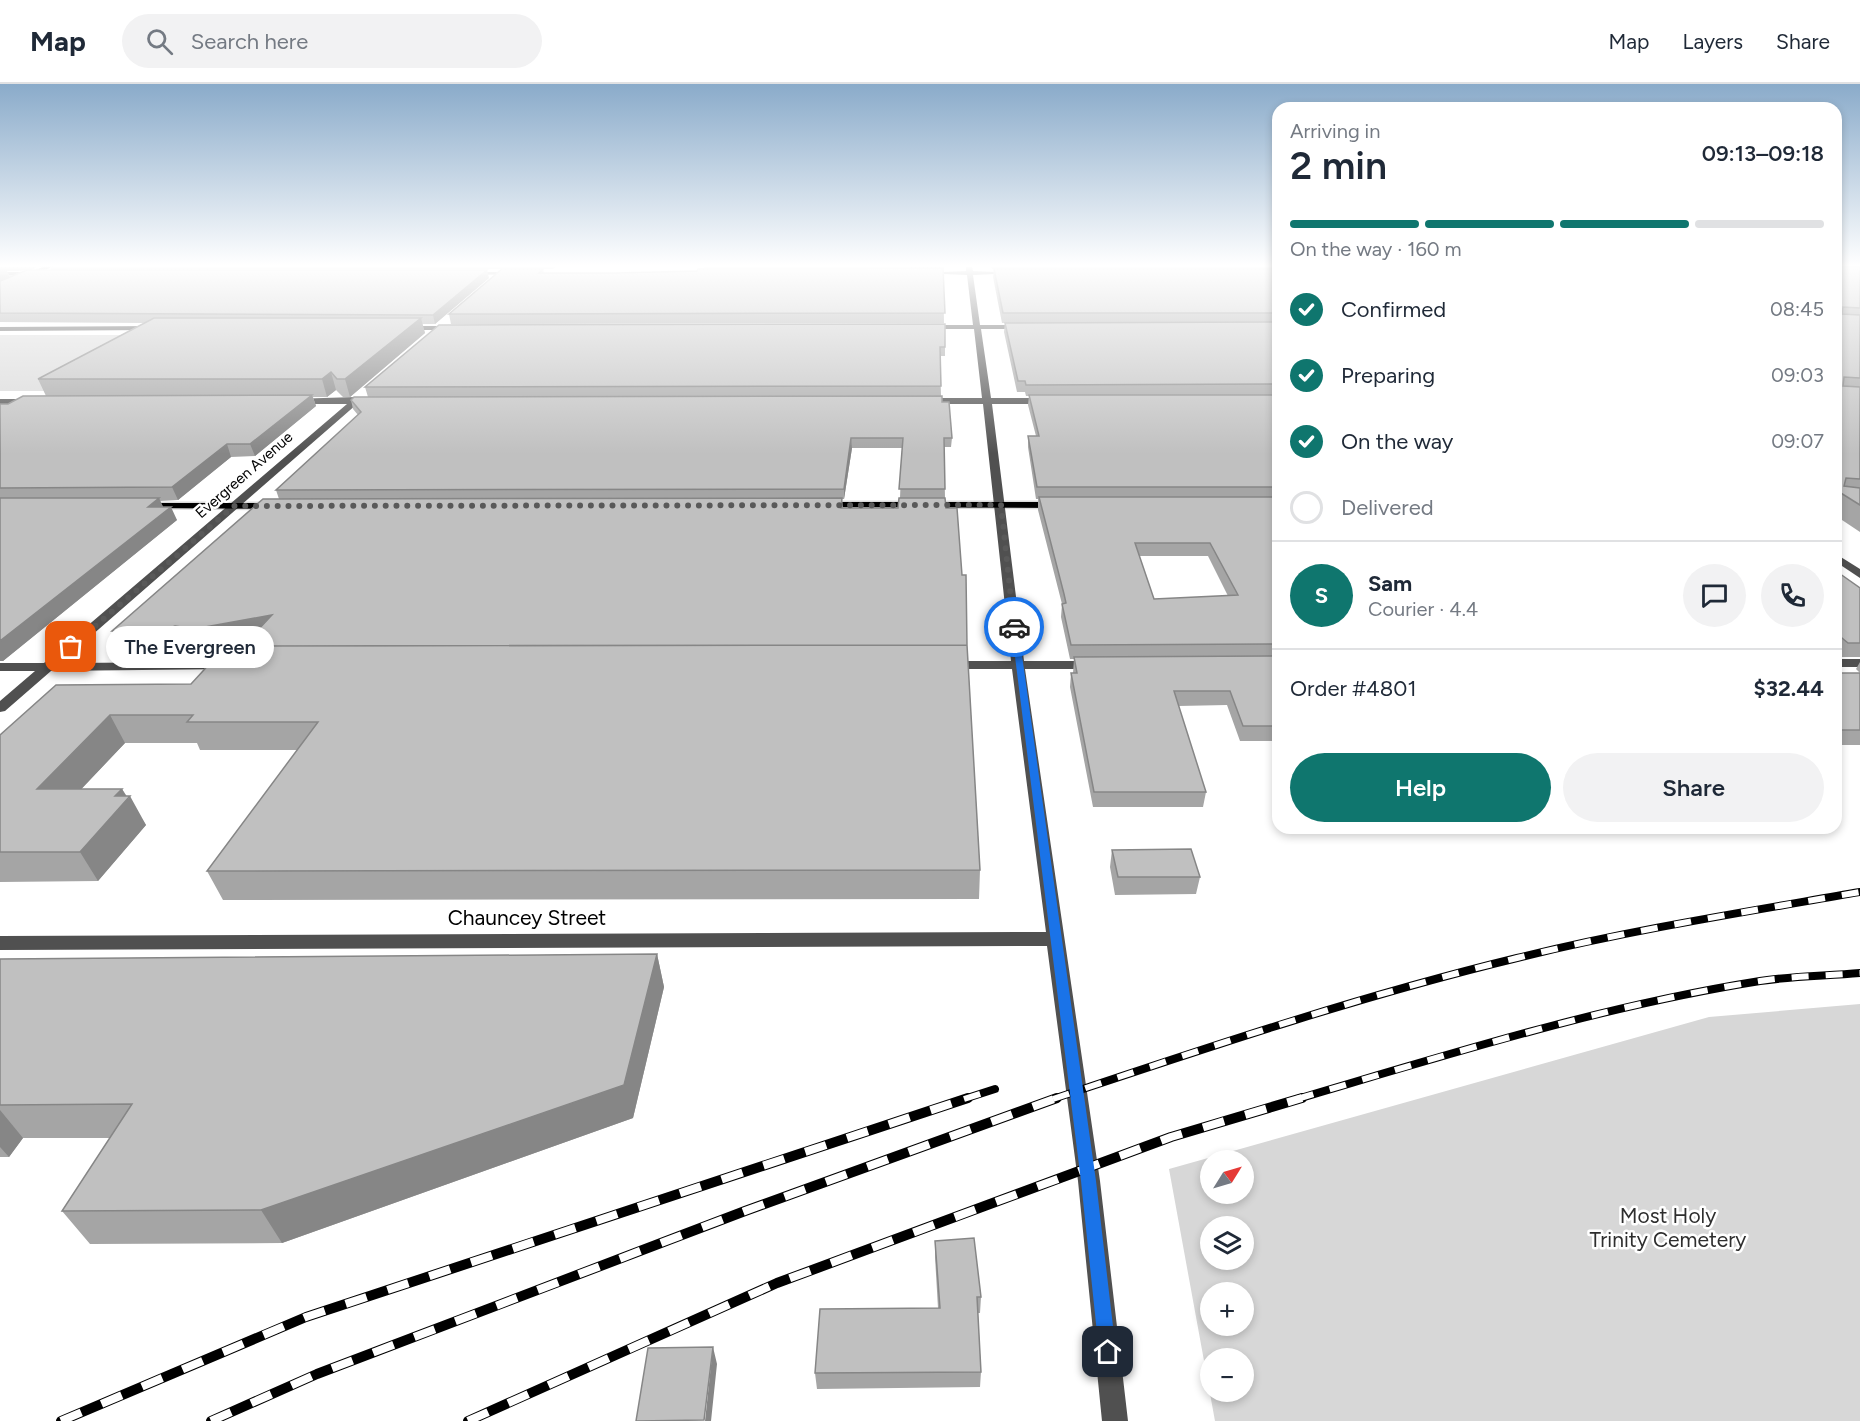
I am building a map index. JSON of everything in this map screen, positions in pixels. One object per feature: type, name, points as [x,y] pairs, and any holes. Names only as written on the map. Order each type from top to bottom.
[{"type":"main road","points":[[804,505],[1077,504]]},
{"type":"main road","points":[[132,506],[288,506]]},
{"type":"street","points":[[425,340],[437,329]]},
{"type":"street","points":[[976,329],[1001,505],[1018,665],[1089,1181],[1115,1421]]},
{"type":"street","name":"Evergreen Avenue","points":[[0,708],[364,393]]},
{"type":"street","points":[[915,401],[1058,400]]},
{"type":"street","points":[[284,401],[379,401]]},
{"type":"street","points":[[0,402],[35,402]]},
{"type":"street","points":[[1842,561],[1860,574]]},
{"type":"street","points":[[1842,663],[1860,663]]},
{"type":"street","points":[[932,665],[1102,665]]},
{"type":"street","points":[[0,667],[240,666]]},
{"type":"street","name":"Chauncey Street","points":[[0,944],[1055,939]]},
{"type":"green space","points":[[0,335],[155,335],[54,391],[0,391]]},
{"type":"green space","name":"Most Holy Trinity Cemetery","points":[[1860,1004],[1860,1421],[1215,1421],[1212,1402],[1254,1402],[1254,1348],[1202,1348],[1169,1169],[1200,1160],[1200,1204],[1254,1204],[1254,1150],[1236,1150],[1709,1017]]},
{"type":"building","points":[[132,329],[407,329],[345,379],[337,379],[331,372],[322,379],[38,379]]},
{"type":"building","points":[[434,329],[945,329],[945,347],[940,347],[941,386],[365,387]]},
{"type":"building","points":[[1006,329],[1272,329],[1272,384],[1026,385],[1025,381],[1018,381]]},
{"type":"building","points":[[1842,329],[1860,329],[1860,378],[1844,377],[1843,386],[1860,387],[1860,479],[1846,478],[1844,486],[1860,488],[1860,505],[1842,494]]},
{"type":"building","points":[[312,395],[250,444],[227,444],[172,487],[0,488],[0,404],[8,404],[23,396]]},
{"type":"building","points":[[1029,395],[1272,395],[1272,487],[1037,487],[1028,436],[1039,436]]},
{"type":"building","points":[[942,396],[942,402],[949,402],[952,438],[944,438],[945,489],[899,489],[903,438],[851,438],[844,489],[276,490],[361,412],[351,400],[354,397]]},
{"type":"building","points":[[1039,497],[1272,497],[1272,644],[1071,645],[1062,604],[1066,603]],"holes":[[[1135,543],[1210,543],[1238,595],[1154,599]]]},
{"type":"building","points":[[0,498],[159,498],[148,507],[171,507],[0,641]]},
{"type":"building","points":[[842,498],[841,508],[898,508],[899,498],[945,498],[946,508],[957,508],[962,575],[966,575],[967,645],[243,646],[272,615],[194,629],[175,626],[162,631],[112,631],[263,499]]},
{"type":"building","points":[[1842,575],[1860,588],[1860,643],[1848,643],[1842,638]]},
{"type":"building","points":[[967,645],[980,870],[207,871],[318,722],[187,722],[193,715],[110,715],[37,789],[122,789],[115,796],[130,796],[80,852],[0,852],[0,735],[56,685],[191,684],[226,646]]},
{"type":"building","points":[[1272,656],[1272,726],[1243,726],[1230,691],[1174,691],[1206,792],[1094,792],[1071,673],[1077,673],[1074,657]]},
{"type":"building","points":[[1842,673],[1860,673],[1860,730],[1842,730]]},
{"type":"building","points":[[1191,849],[1200,877],[1118,877],[1112,850]]},
{"type":"building","points":[[657,954],[624,1085],[261,1210],[62,1211],[132,1104],[0,1105],[0,959]]},
{"type":"building","points":[[974,1238],[981,1297],[977,1297],[981,1372],[815,1373],[820,1309],[940,1308],[935,1241]]},
{"type":"building","points":[[713,1347],[704,1420],[636,1421],[648,1348]]},
{"type":"railway","points":[[1053,1099],[1284,1024],[1458,973],[1602,939],[1860,892]]},
{"type":"railway","points":[[1297,1099],[1584,1017],[1701,991],[1760,981],[1860,973]]},
{"type":"railway","points":[[964,1099],[995,1089]]},
{"type":"railway","points":[[61,1421],[306,1317],[968,1098]]},
{"type":"railway","points":[[211,1421],[317,1374],[745,1211],[1057,1098]]},
{"type":"railway","points":[[468,1421],[777,1283],[1171,1137],[1302,1098]]},
{"type":"way so far","points":[[71,647],[234,506],[1001,505],[1014,627]]},
{"type":"place","name":"The Evergreen","points":[[71,647]]},
{"type":"route","points":[[1014,627],[1089,1181],[1108,1352]]}]
